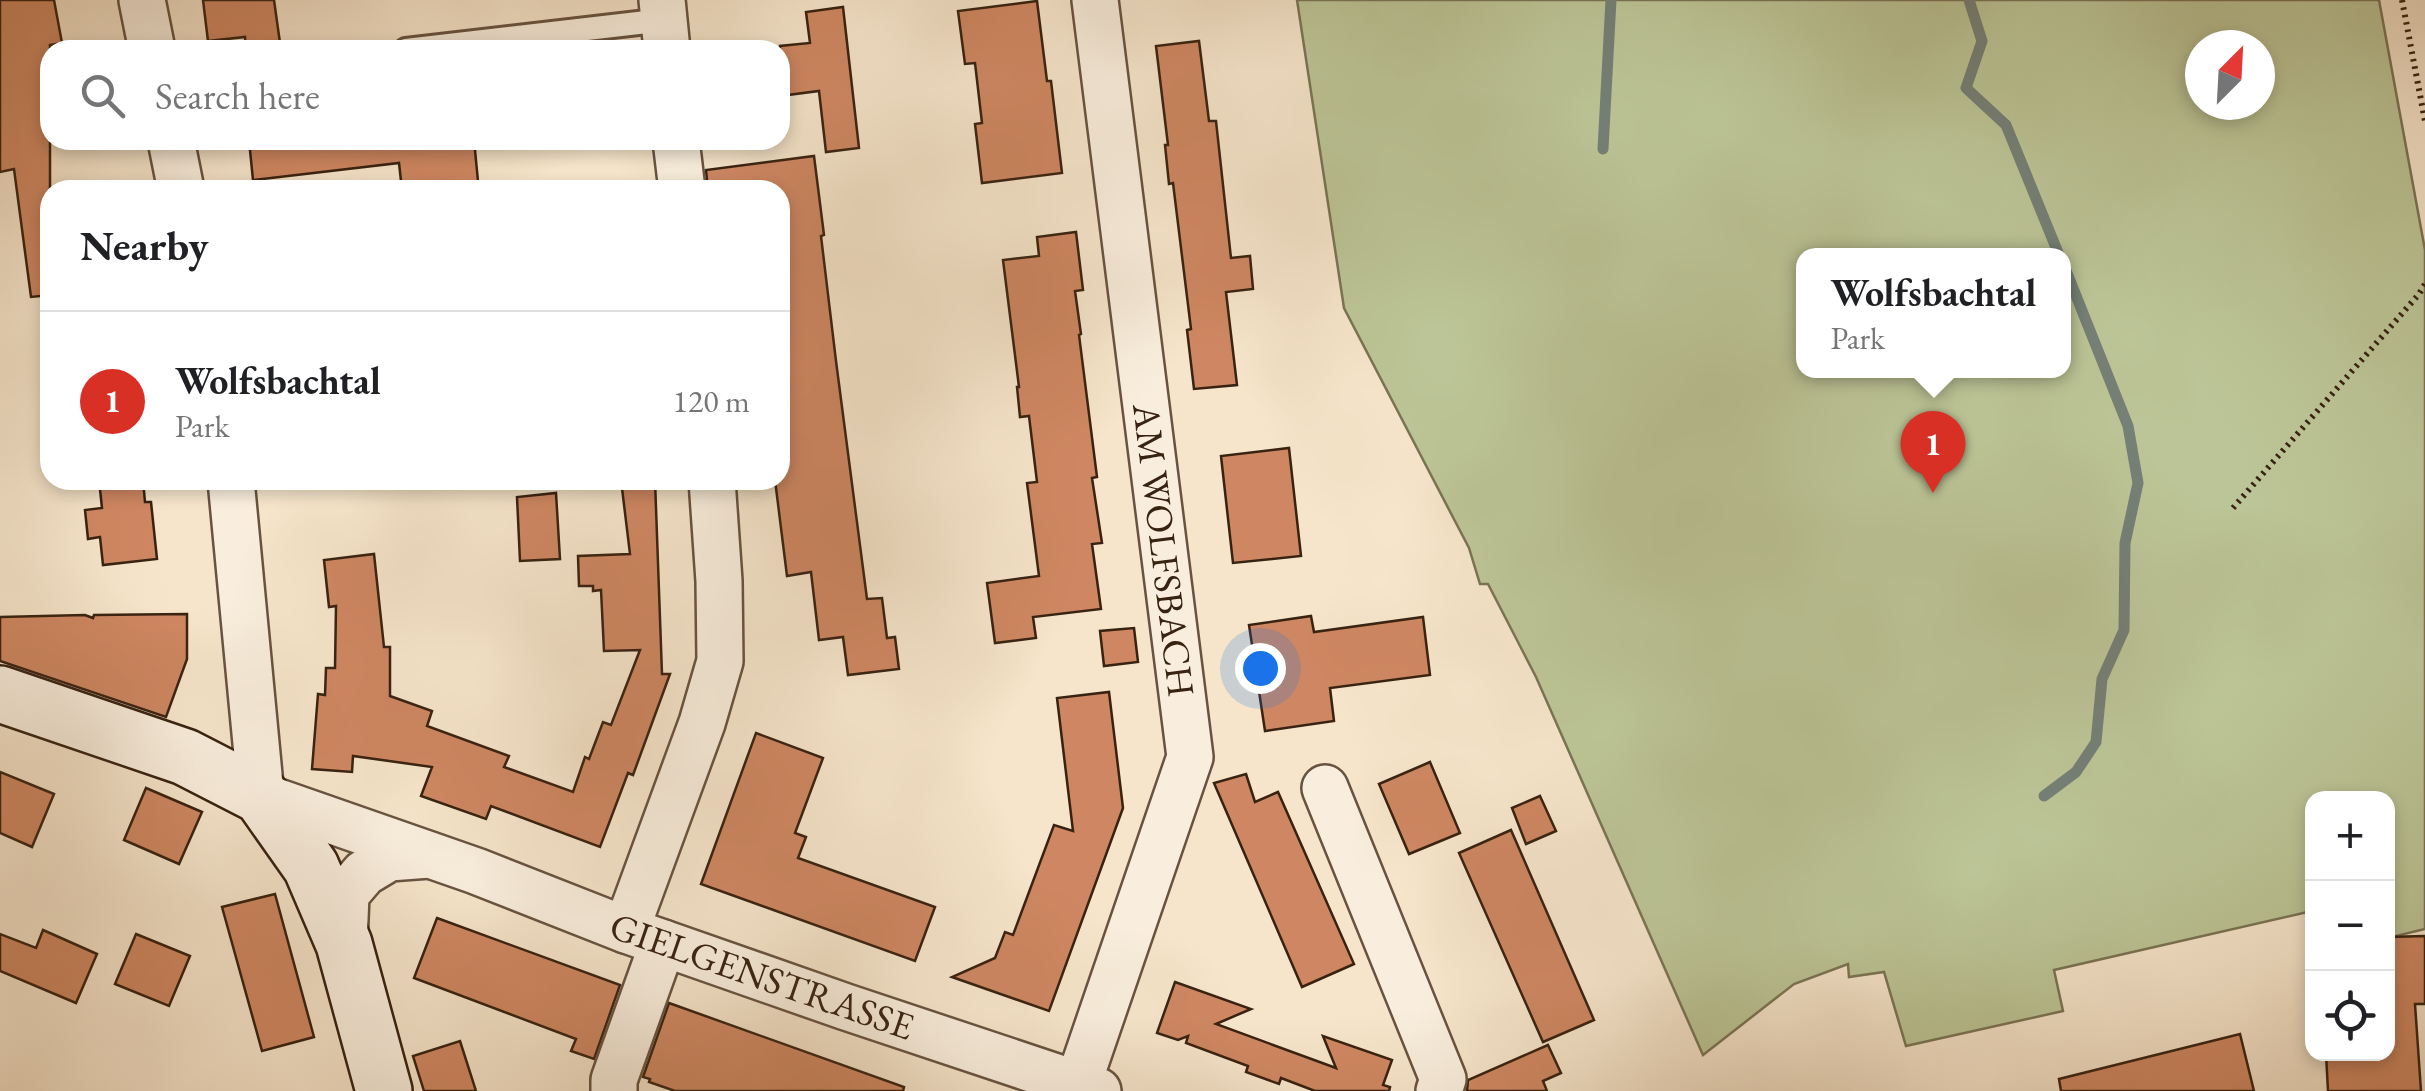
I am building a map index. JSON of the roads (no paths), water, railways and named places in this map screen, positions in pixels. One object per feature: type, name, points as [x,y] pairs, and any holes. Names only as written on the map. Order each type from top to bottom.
[{"type":"main road","points":[[0,694],[185,757],[261,796],[311,867],[344,944],[384,1091]]},
{"type":"street","points":[[142,0],[150,40]]},
{"type":"street","name":"AM WOLFSBACH","points":[[1088,1088],[1190,757],[1095,0]]},
{"type":"street","points":[[173,150],[179,180]]},
{"type":"street","points":[[677,150],[681,180]]},
{"type":"street","points":[[231,490],[261,796]]},
{"type":"street","points":[[614,1091],[645,936],[720,661],[713,490]]},
{"type":"street","points":[[1325,788],[1443,1079],[1439,1091]]},
{"type":"street","name":"GIELGENSTRASSE","points":[[261,796],[846,1007],[1088,1088]]},
{"type":"street","points":[[344,944],[346,894],[364,873],[389,858],[429,855]]},
{"type":"lane","points":[[502,40],[664,23]]},
{"type":"waterway","points":[[1603,149],[1611,0]]},
{"type":"waterway","points":[[1969,0],[1982,41],[1966,88],[2006,125],[2056,248]]},
{"type":"waterway","points":[[2044,796],[2076,772],[2096,742],[2102,679],[2124,630],[2125,543],[2138,483],[2128,426],[2071,283]]},
{"type":"place","name":"Wolfsbachtal","points":[[1933,493]]}]
